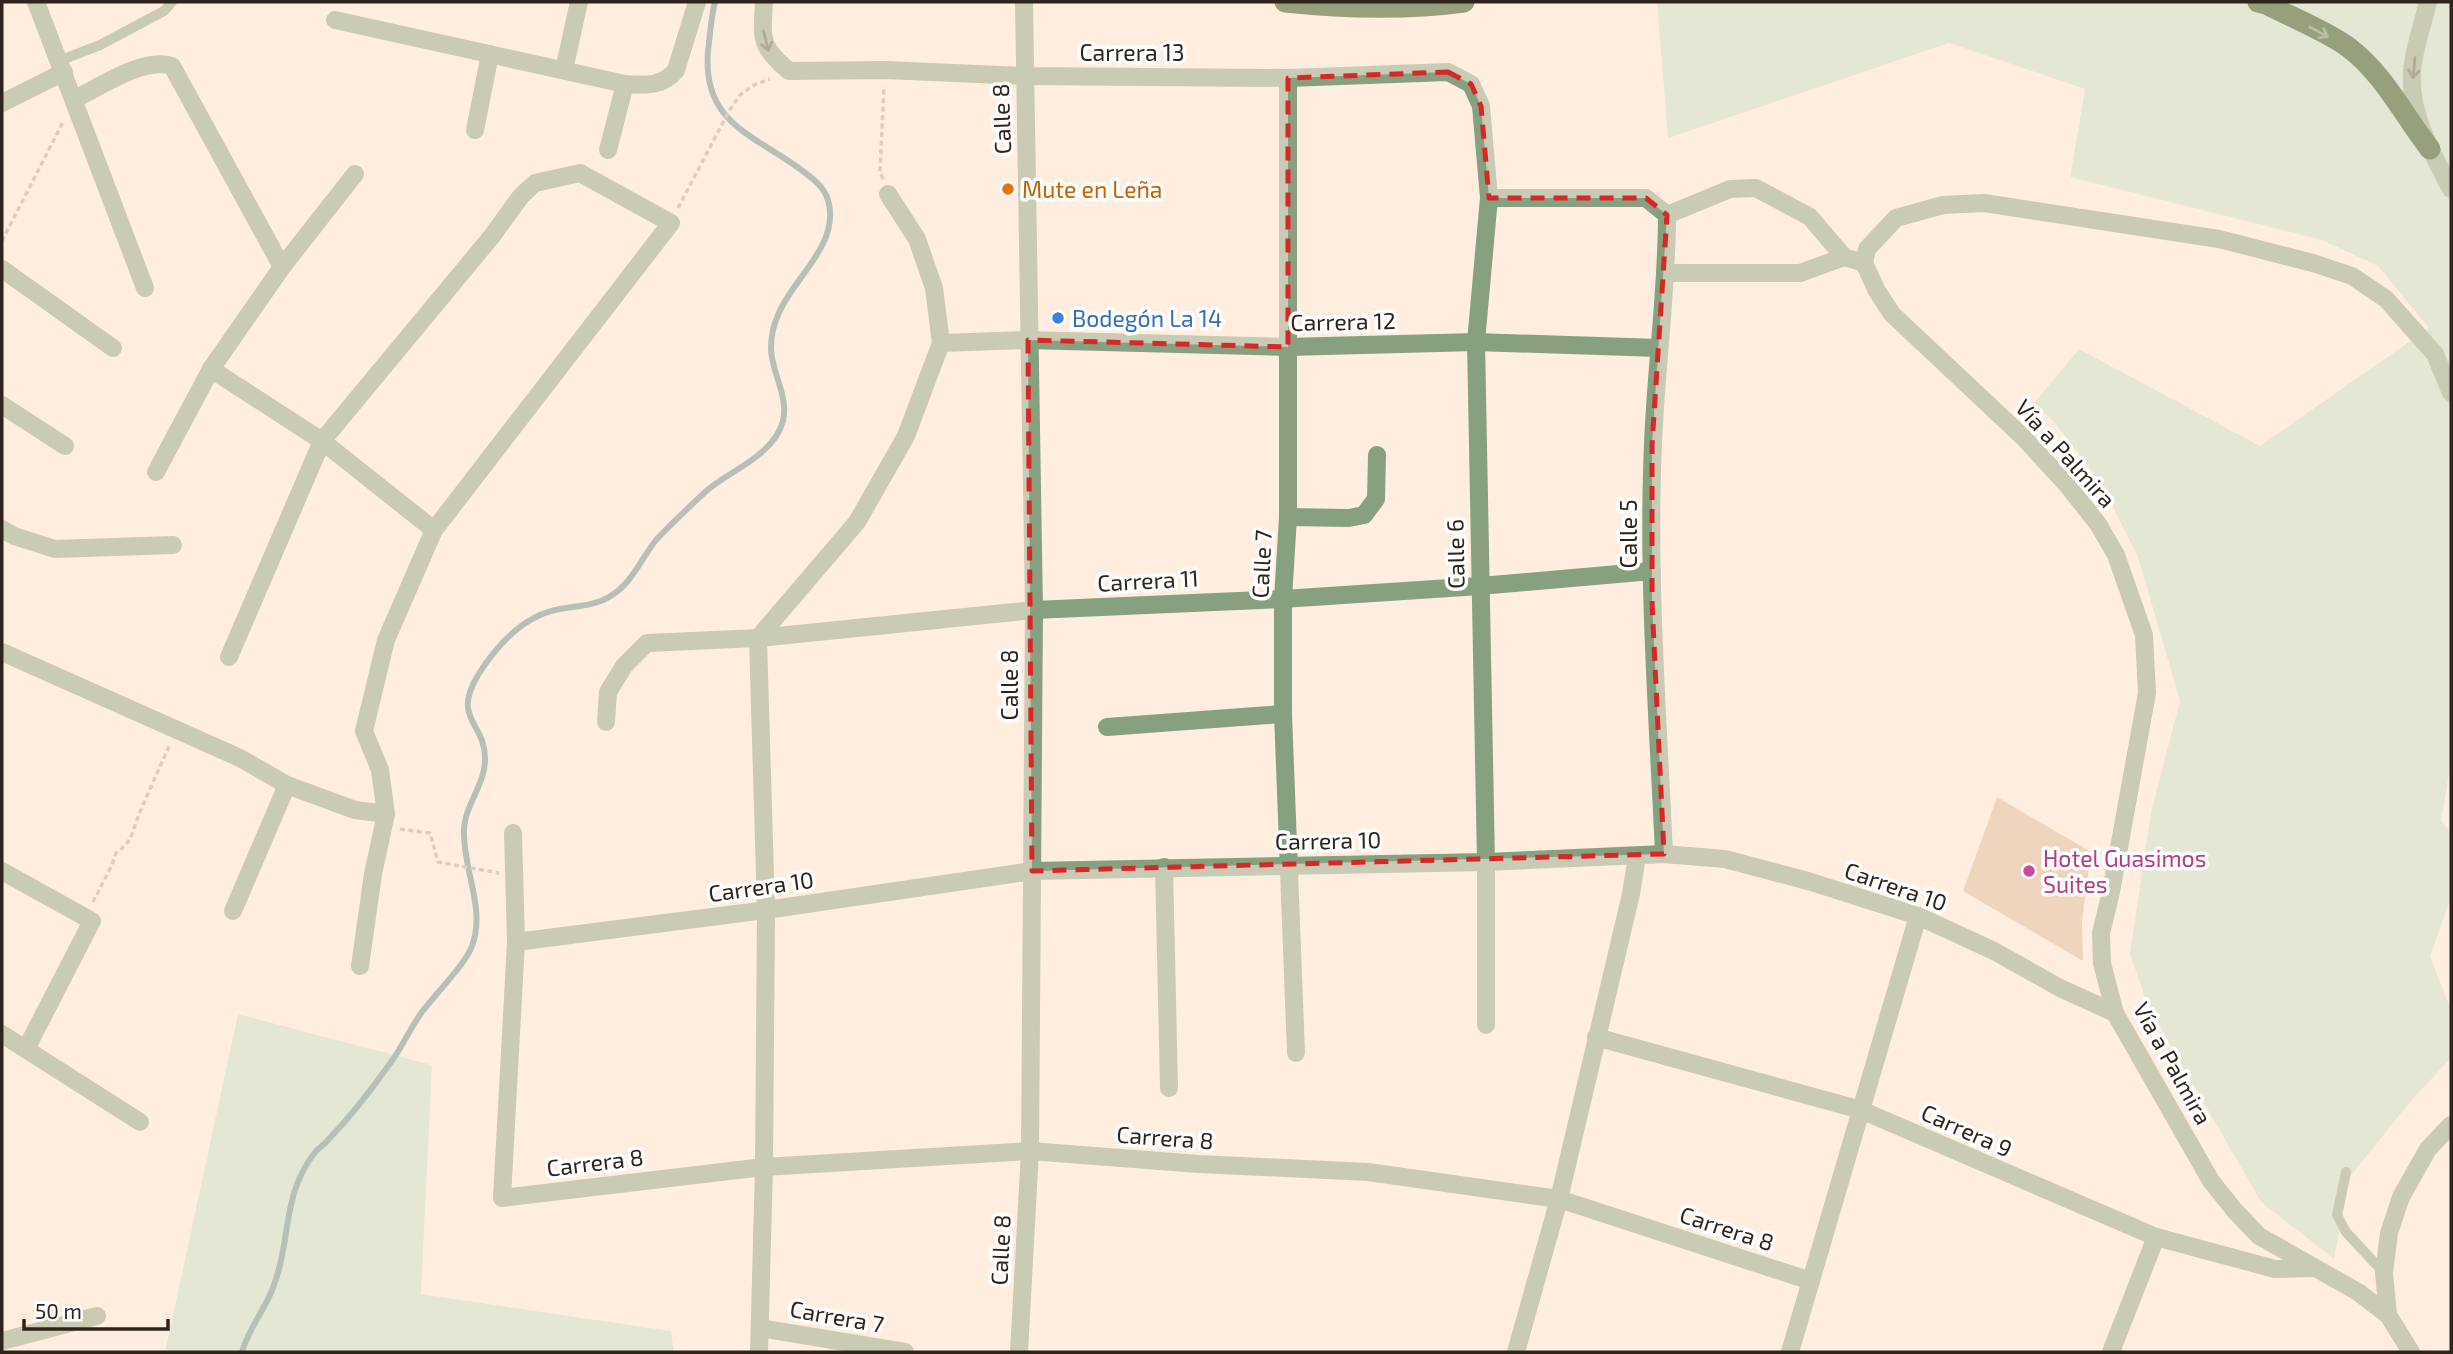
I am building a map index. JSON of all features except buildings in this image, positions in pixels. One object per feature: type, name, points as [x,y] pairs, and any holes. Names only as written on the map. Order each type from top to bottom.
[{"type":"highway","points":[[1284,2],[1378,6],[1464,2]]},
{"type":"highway","points":[[2258,2],[2348,47],[2384,82],[2430,149]]},
{"type":"street","points":[[36,2],[145,288]]},
{"type":"street","points":[[564,70],[579,2]]},
{"type":"street","points":[[335,20],[625,84],[658,83],[669,79],[676,70],[697,2]]},
{"type":"street","points":[[764,2],[762,36],[769,54],[789,71]]},
{"type":"street","points":[[2427,2],[2412,71],[2416,111],[2430,149],[2451,189]]},
{"type":"street","name":"Calle 8","points":[[1019,1352],[1030,1151],[1034,610],[1024,10]]},
{"type":"street","points":[[475,130],[490,54]]},
{"type":"street","points":[[75,99],[147,64],[162,62],[172,66],[282,267]]},
{"type":"street","points":[[2,103],[61,67]]},
{"type":"street","name":"Carrera 13","points":[[789,71],[885,70],[1024,76],[1288,78],[1448,72],[1471,84]]},
{"type":"street","name":"Calle 7","points":[[1288,78],[1288,517],[1283,599],[1283,714],[1296,1053]]},
{"type":"street","points":[[608,150],[625,84]]},
{"type":"street","name":"Calle 6","points":[[1471,84],[1480,106],[1489,198],[1476,342],[1486,862],[1486,1026]]},
{"type":"street","points":[[229,657],[322,441],[492,236],[521,196],[535,183],[580,173],[671,223],[434,530],[386,640],[364,732],[380,770],[384,820],[360,966]]},
{"type":"street","points":[[156,472],[211,369],[282,267],[355,174]]},
{"type":"street","points":[[1489,198],[1646,198],[1667,215],[1730,188],[1755,188],[1810,217],[1844,257],[1864,263],[1867,249],[1896,218],[1956,204],[1984,203],[2219,240],[2313,263],[2352,276],[2386,299],[2451,372]]},
{"type":"street","points":[[760,1352],[766,910],[758,638],[857,522],[906,436],[941,343],[934,288],[917,239],[888,194]]},
{"type":"street","name":"Calle 5","points":[[1664,854],[1652,571],[1653,445],[1658,348],[1667,272],[1667,215]]},
{"type":"street","points":[[1667,272],[1800,273],[1844,257]]},
{"type":"street","name":"Vía a Palmira","points":[[1864,263],[1892,314],[2024,438],[2068,486],[2098,524],[2116,555],[2128,587],[2144,635],[2147,693],[2111,892],[2101,933],[2102,963],[2115,1013],[2219,1191],[2259,1236],[2358,1292],[2388,1315],[2411,1352]]},
{"type":"street","points":[[2,269],[113,348]]},
{"type":"street","name":"Carrera 12","points":[[941,343],[1028,340],[1287,347],[1476,342],[1658,348]]},
{"type":"street","points":[[2435,355],[2451,393]]},
{"type":"street","points":[[211,369],[322,441],[434,530]]},
{"type":"street","points":[[2,405],[65,446]]},
{"type":"street","points":[[1288,517],[1349,518],[1364,515],[1376,499],[1377,455]]},
{"type":"street","points":[[2,529],[14,536],[55,549],[173,545]]},
{"type":"street","name":"Carrera 11","points":[[606,722],[608,692],[624,666],[646,643],[758,638],[1034,610],[1283,599],[1652,571]]},
{"type":"street","points":[[2,652],[240,758],[288,785],[384,820]]},
{"type":"street","points":[[1107,727],[1283,714]]},
{"type":"street","points":[[233,911],[288,785]]},
{"type":"street","points":[[513,833],[516,942]]},
{"type":"street","name":"Carrera 10","points":[[516,942],[766,910],[1032,871],[1486,862],[1664,854],[1725,859],[1808,881],[1918,916],[1994,951],[2060,988],[2115,1013]]},
{"type":"street","points":[[1516,1352],[1559,1199],[1631,894],[1637,856]]},
{"type":"street","points":[[1164,867],[1169,1088]]},
{"type":"street","points":[[2,871],[92,921],[26,1049]]},
{"type":"street","points":[[1790,1352],[1918,916]]},
{"type":"street","name":"Carrera 8","points":[[516,942],[502,1198],[764,1167],[1030,1151],[1199,1164],[1368,1172],[1559,1199],[1811,1280]]},
{"type":"street","points":[[2,1034],[140,1122]]},
{"type":"street","name":"Carrera 9","points":[[1596,1037],[1861,1110],[2156,1237],[2275,1269],[2315,1268]]},
{"type":"street","points":[[2388,1315],[2384,1273],[2389,1233],[2401,1197],[2428,1149],[2451,1125]]},
{"type":"street","points":[[2111,1352],[2156,1237]]},
{"type":"street","points":[[2,1341],[97,1316]]},
{"type":"street","name":"Carrera 7","points":[[760,1328],[905,1352]]},
{"type":"lane","points":[[61,67],[164,11],[172,2]]},
{"type":"lane","points":[[2346,1172],[2337,1215],[2346,1232],[2384,1273]]},
{"type":"path","points":[[885,70],[880,172],[888,194]]},
{"type":"path","points":[[671,223],[740,95],[754,85],[789,71]]},
{"type":"path","points":[[2,241],[75,99]]},
{"type":"path","points":[[92,921],[95,896],[116,853],[131,837],[176,729]]},
{"type":"path","points":[[384,820],[430,833],[438,862],[483,870]]},
{"type":"highlighted area","points":[[1448,72],[1471,84],[1481,106],[1489,198],[1646,198],[1667,215],[1652,445],[1652,602],[1664,854],[1032,871],[1028,340],[1288,347],[1288,78]]},
{"type":"green space","points":[[1657,2],[2451,2],[2451,762],[2441,821],[2451,832],[2451,898],[2430,956],[2451,1010],[2451,1058],[2410,1102],[2350,1177],[2334,1259],[2261,1202],[2148,1006],[2130,954],[2151,812],[2180,701],[2138,557],[2101,483],[2055,423],[2034,403],[2079,349],[2260,446],[2429,328],[2378,266],[2322,240],[2070,177],[2085,89],[1949,43],[1668,138]]},
{"type":"green space","points":[[238,1014],[432,1065],[421,1294],[671,1331],[674,1352],[165,1352]]},
{"type":"waterway","points":[[242,1352],[274,1285],[280,1267],[292,1200],[305,1167],[376,1082],[418,1018],[457,970],[472,946],[477,918],[464,831],[467,813],[482,778],[485,760],[484,747],[469,712],[468,702],[478,675],[494,653],[523,625],[547,612],[597,602],[617,592],[630,579],[656,540],[704,493],[770,444],[783,421],[784,402],[772,357],[773,331],[785,302],[821,249],[830,220],[829,204],[826,194],[816,182],[751,137],[723,112],[714,96],[708,76],[708,51],[715,2]]},
{"type":"place","name":"Mute en Leña","points":[[1008,189]]},
{"type":"place","name":"Bodegón La 14","points":[[1058,318]]},
{"type":"place","name":"Hotel Guasimos Suites","points":[[2029,871]]}]
